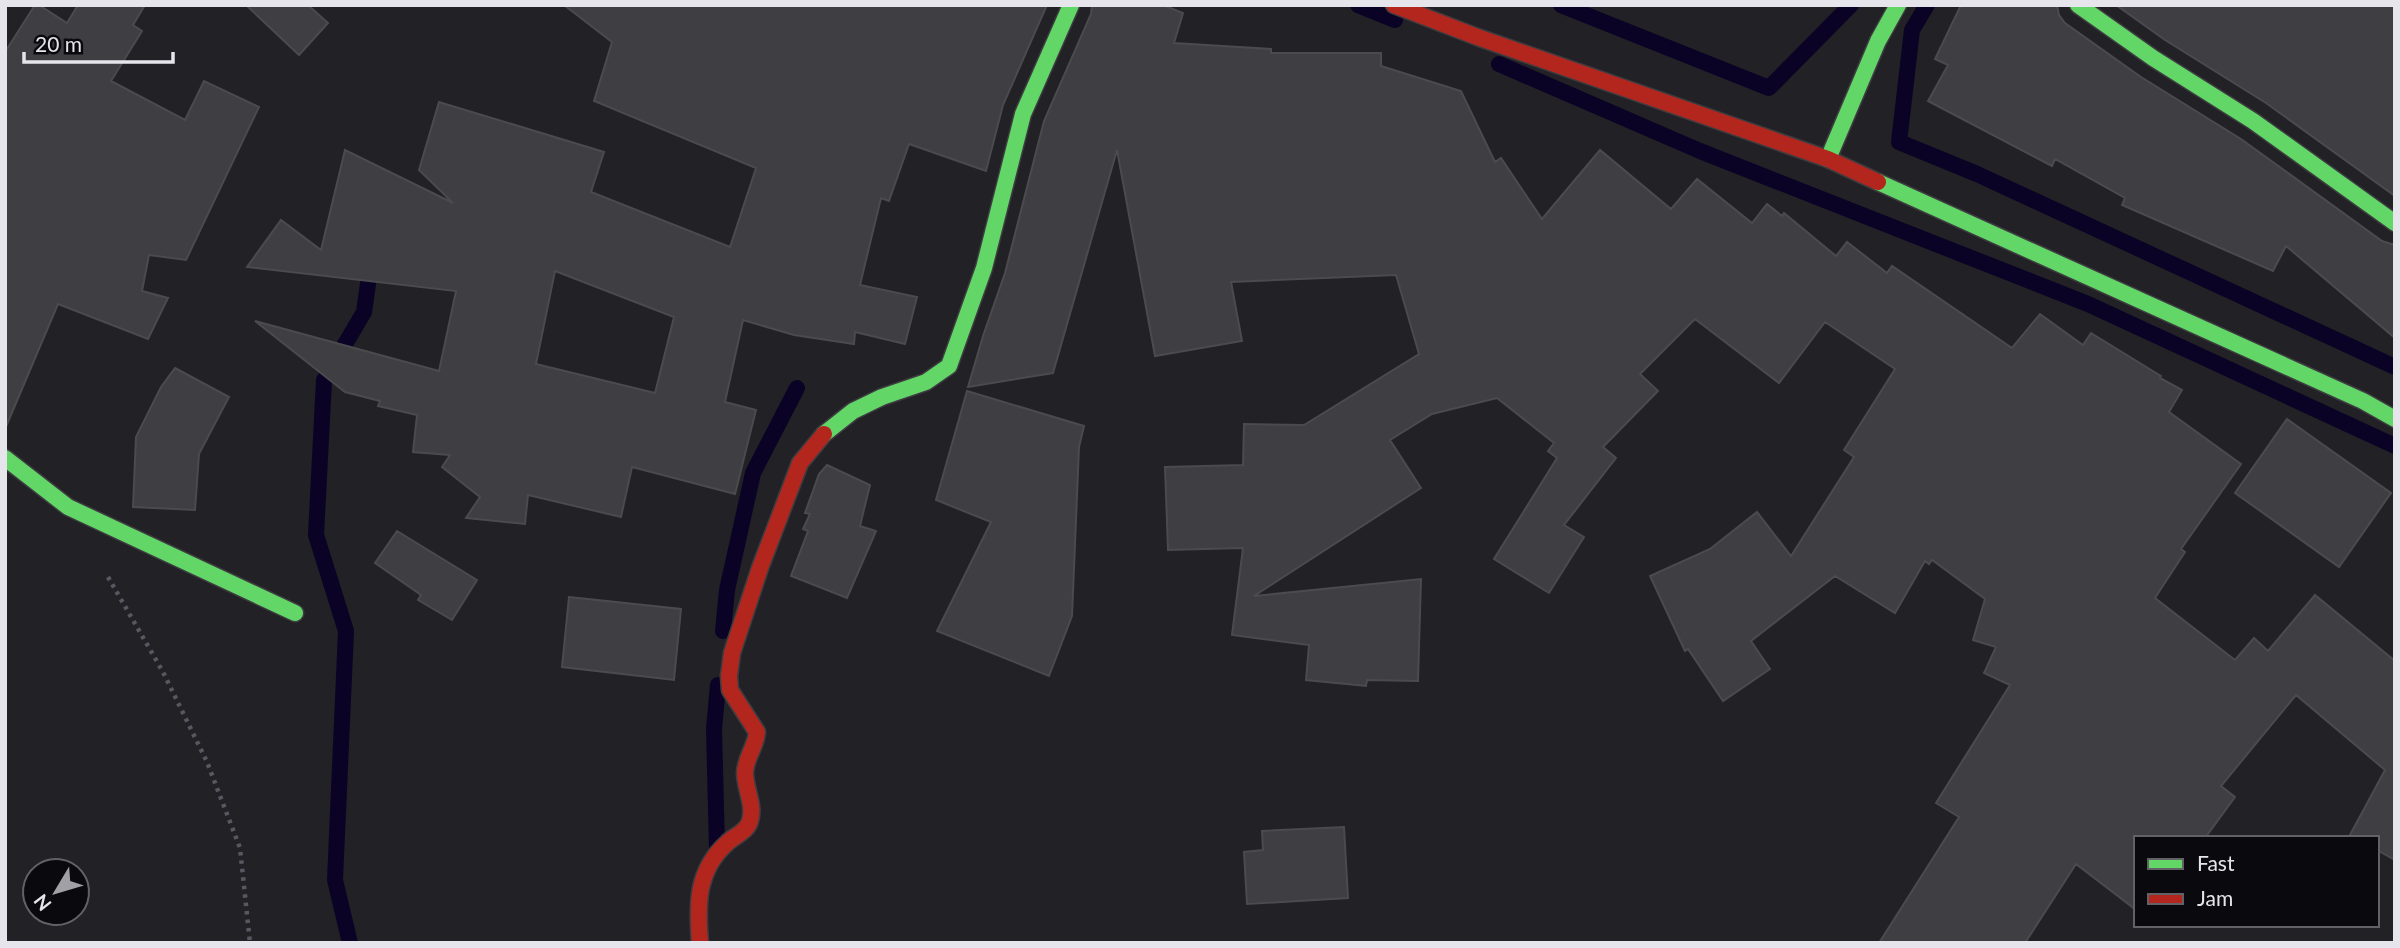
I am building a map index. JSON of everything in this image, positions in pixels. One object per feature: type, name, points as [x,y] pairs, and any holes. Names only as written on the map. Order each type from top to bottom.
[{"type":"street","points":[[699,943],[696,898],[704,871],[730,840],[748,827],[751,814],[745,771],[750,752],[758,740],[757,732],[730,690],[732,653],[746,607],[800,463],[828,428],[853,411],[882,397],[926,382],[949,366],[984,268],[1023,114],[1071,5]]},
{"type":"street","points":[[1394,5],[1480,38],[1828,159],[2363,401],[2395,419]]},
{"type":"street","points":[[1828,159],[1878,41],[1898,5]]},
{"type":"street","points":[[2078,5],[2153,58],[2253,121],[2395,223]]},
{"type":"street","points":[[5,458],[68,507],[295,613]]},
{"type":"path","points":[[102,566],[163,672],[207,762],[240,848],[250,943]]},
{"type":"building","points":[[35,5],[67,23],[78,5],[145,5],[133,25],[142,31],[111,81],[185,120],[204,81],[259,107],[186,260],[149,255],[142,291],[168,298],[148,339],[58,304],[5,429],[5,52]]},
{"type":"building","points":[[246,5],[308,5],[328,23],[299,55]]},
{"type":"building","points":[[564,5],[1047,5],[1003,105],[986,171],[909,144],[889,201],[881,198],[860,285],[917,297],[905,344],[855,332],[854,344],[794,335],[743,320],[725,402],[756,410],[735,494],[632,467],[621,517],[528,495],[525,524],[466,518],[480,497],[442,467],[450,455],[413,452],[417,415],[378,406],[380,401],[345,392],[255,321],[439,371],[456,291],[247,267],[281,220],[321,250],[345,150],[453,203],[419,170],[439,102],[604,152],[591,192],[730,247],[756,168],[594,101],[612,42]],"holes":[[[555,271],[674,317],[655,393],[536,364]]]},
{"type":"building","points":[[1092,5],[1163,5],[1183,13],[1174,43],[1271,49],[1271,53],[1381,53],[1381,66],[1461,91],[1495,162],[1501,158],[1542,219],[1600,150],[1671,209],[1697,179],[1752,223],[1767,204],[1782,216],[1784,213],[1836,256],[1847,242],[1887,273],[1892,266],[2012,348],[2040,314],[2083,345],[2091,333],[2161,376],[2160,378],[2182,390],[2169,412],[2241,464],[2181,549],[2185,552],[2155,598],[2235,660],[2254,638],[2268,651],[2315,595],[2395,661],[2395,860],[2379,851],[2379,836],[2350,835],[2385,770],[2296,695],[2221,786],[2235,797],[2206,836],[2134,836],[2134,908],[2076,864],[2025,943],[1879,943],[1959,817],[1936,803],[2010,685],[1984,673],[1996,647],[1973,640],[1985,599],[1932,560],[1929,564],[1925,561],[1895,613],[1835,576],[1751,641],[1770,669],[1723,701],[1688,649],[1685,651],[1650,576],[1710,549],[1757,512],[1791,556],[1854,457],[1844,450],[1895,369],[1825,322],[1779,383],[1695,319],[1640,374],[1658,391],[1603,447],[1616,458],[1564,525],[1584,537],[1549,593],[1494,559],[1557,458],[1548,451],[1554,443],[1497,398],[1432,414],[1390,440],[1421,488],[1254,596],[1421,579],[1418,681],[1367,680],[1366,686],[1306,680],[1309,645],[1232,635],[1243,548],[1168,550],[1165,467],[1243,465],[1244,424],[1304,425],[1419,354],[1396,275],[1231,282],[1242,341],[1155,356],[1117,150],[1053,373],[968,387],[1005,273],[1044,121],[1091,14]]},
{"type":"building","points":[[1961,5],[2057,5],[2059,15],[2065,23],[2141,77],[2241,139],[2382,241],[2395,245],[2395,338],[2286,246],[2273,271],[2122,205],[2125,198],[2055,159],[2052,166],[1928,101],[1948,65],[1935,59]]},
{"type":"building","points":[[2116,5],[2395,5],[2395,196],[2266,103],[2165,40]]},
{"type":"building","points":[[175,368],[229,397],[199,454],[195,510],[133,507],[136,437],[161,387]]},
{"type":"building","points":[[967,391],[1084,426],[1079,447],[1072,616],[1049,676],[937,631],[991,522],[936,500]]},
{"type":"building","points":[[2287,419],[2391,493],[2339,567],[2235,493]]},
{"type":"building","points":[[827,465],[870,485],[860,526],[876,531],[847,598],[791,576],[808,531],[803,529],[810,514],[805,513],[819,474]]},
{"type":"building","points":[[397,531],[477,580],[452,620],[418,600],[421,595],[375,563]]},
{"type":"building","points":[[569,597],[681,609],[674,680],[562,667]]},
{"type":"building","points":[[1344,827],[1348,898],[1247,904],[1244,852],[1263,850],[1262,831]]},
{"type":"waterway","points":[[1358,5],[1395,20]]},
{"type":"waterway","points":[[1561,5],[1769,88],[1851,5]]},
{"type":"waterway","points":[[1927,5],[1912,30],[1899,142],[1977,174],[2395,367]]},
{"type":"waterway","points":[[1499,64],[1700,151],[2088,304],[2395,446]]},
{"type":"waterway","points":[[350,943],[335,880],[346,631],[316,535],[324,380],[364,312],[370,270]]},
{"type":"waterway","points":[[723,631],[727,590],[753,473],[797,388]]},
{"type":"waterway","points":[[717,848],[714,729],[718,685]]},
{"type":"traffic: fast","points":[[824,434],[853,411],[882,397],[926,382],[949,366],[984,268],[1023,114],[1071,5]]},
{"type":"traffic: fast","points":[[1828,159],[1878,41],[1898,5]]},
{"type":"traffic: fast","points":[[2078,5],[2153,58],[2253,121],[2395,223]]},
{"type":"traffic: fast","points":[[1878,182],[2363,401],[2395,419]]},
{"type":"traffic: fast","points":[[5,458],[68,507],[295,613]]},
{"type":"traffic: jam","points":[[1394,5],[1480,38],[1828,159],[1878,182]]},
{"type":"traffic: jam","points":[[700,943],[699,902],[704,877],[717,854],[746,828],[751,815],[745,773],[757,732],[730,690],[732,653],[760,568],[800,463],[824,434]]}]
